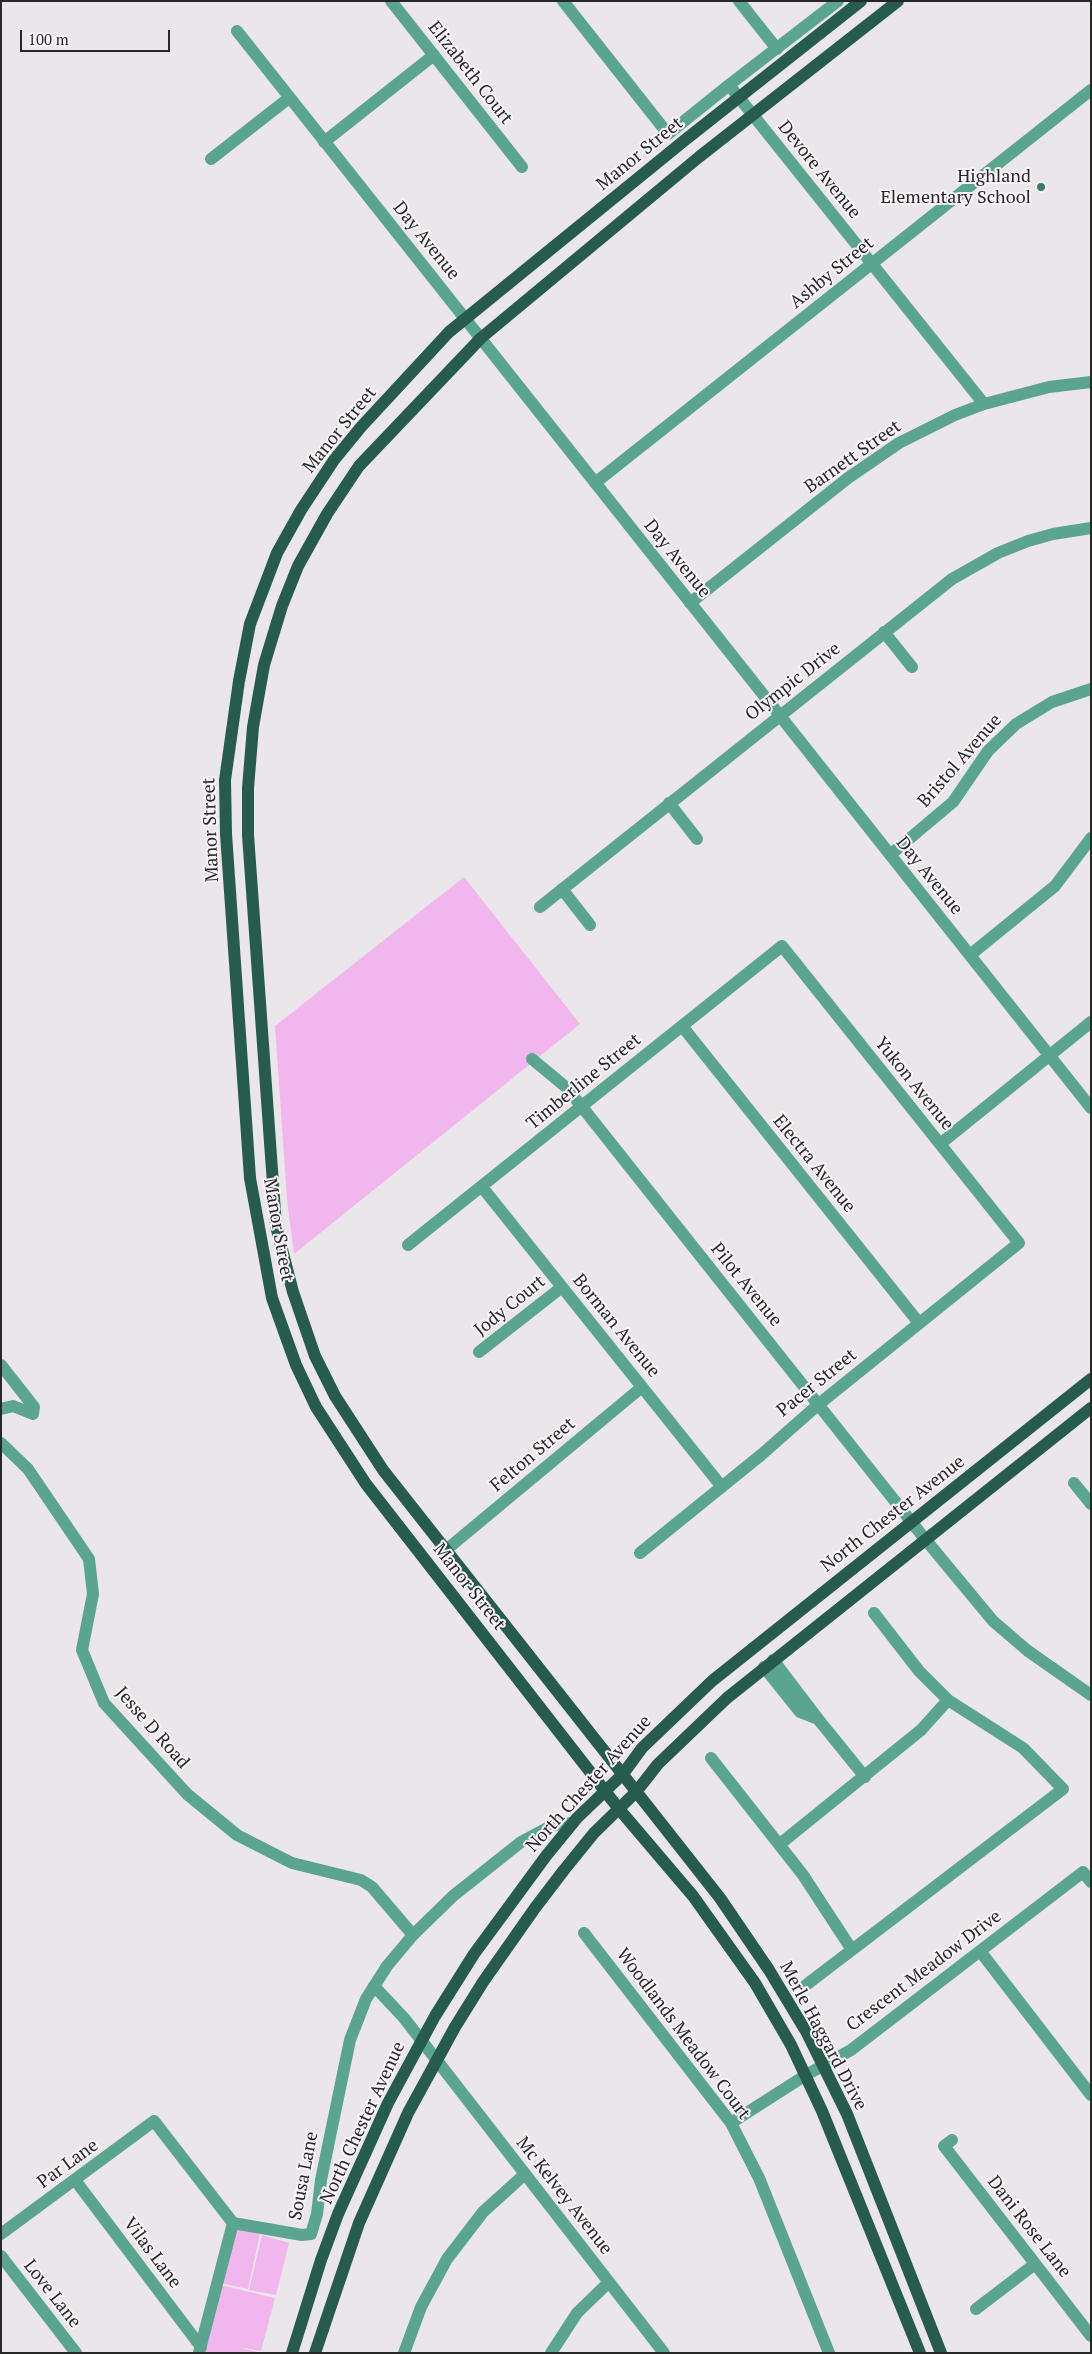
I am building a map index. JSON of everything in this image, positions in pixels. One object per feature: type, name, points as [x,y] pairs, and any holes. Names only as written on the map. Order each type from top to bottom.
[{"type":"main road","name":"Manor Street","points":[[620,1810],[366,1484],[316,1407],[296,1365],[272,1298],[250,1178],[226,834],[225,780],[239,681],[250,624],[277,553],[301,510],[334,460],[360,427],[449,332],[739,97],[861,1]]},
{"type":"main road","name":"Manor Street","points":[[636,1792],[383,1470],[335,1396],[315,1356],[293,1292],[276,1226],[271,1176],[248,835],[248,788],[253,727],[264,665],[282,606],[298,566],[331,508],[359,466],[482,338],[699,158],[898,1]]},
{"type":"main road","name":"North Chester Avenue","points":[[292,2353],[321,2260],[338,2214],[379,2121],[421,2041],[474,1954],[516,1894],[574,1823],[623,1774],[642,1748],[712,1682],[1091,1379]]},
{"type":"main road","name":"North Chester Avenue","points":[[315,2353],[359,2222],[387,2156],[436,2061],[483,1982],[534,1908],[594,1833],[620,1810],[658,1764],[692,1731],[768,1664],[1091,1408]]},
{"type":"main road","name":"Merle Haggard Drive","points":[[636,1792],[737,1921],[785,1997],[823,2065],[847,2114],[941,2353]]},
{"type":"main road","name":"Merle Haggard Drive","points":[[620,1810],[693,1896],[725,1939],[768,2003],[806,2075],[850,2177],[920,2353]]},
{"type":"street","name":"Elizabeth Court","points":[[391,1],[522,167]]},
{"type":"street","points":[[563,1],[668,134],[838,1]]},
{"type":"street","points":[[739,1],[777,49]]},
{"type":"street","name":"Day Avenue","points":[[237,31],[1091,1108]]},
{"type":"street","points":[[324,142],[434,55]]},
{"type":"street","name":"Devore Avenue","points":[[729,85],[984,404]]},
{"type":"street","name":"Ashby Street","points":[[595,484],[1091,90]]},
{"type":"street","points":[[211,159],[290,98]]},
{"type":"street","name":"Barnett Street","points":[[690,603],[873,460],[927,428],[984,404],[1049,387],[1091,382]]},
{"type":"street","name":"Olympic Drive","points":[[540,907],[952,579],[998,553],[1053,534],[1091,528]]},
{"type":"street","points":[[884,632],[912,667]]},
{"type":"street","name":"Bristol Avenue","points":[[890,855],[953,802],[988,751],[1016,724],[1052,702],[1091,689]]},
{"type":"street","points":[[669,803],[697,839]]},
{"type":"street","points":[[970,955],[1055,886],[1091,838]]},
{"type":"street","points":[[562,889],[590,924]]},
{"type":"street","name":"Timberline Street","points":[[408,1245],[782,946]]},
{"type":"street","name":"Yukon Avenue","points":[[782,946],[1019,1243]]},
{"type":"street","points":[[940,1144],[1091,1022]]},
{"type":"street","name":"Electra Avenue","points":[[682,1026],[919,1323]]},
{"type":"street","name":"Pilot Avenue","points":[[532,1059],[567,1088],[582,1106],[925,1539],[999,1627],[1028,1651],[1091,1695]]},
{"type":"street","name":"Borman Avenue","points":[[482,1187],[722,1487]]},
{"type":"street","name":"Pacer Street","points":[[640,1554],[819,1404],[1019,1243]]},
{"type":"street","name":"Jody Court","points":[[480,1352],[562,1287]]},
{"type":"street","points":[[1,1365],[34,1407],[33,1414],[13,1406],[1,1409]]},
{"type":"street","name":"Felton Street","points":[[446,1550],[642,1387]]},
{"type":"street","name":"Jesse D Road","points":[[1,1443],[28,1469],[89,1559],[93,1594],[82,1650],[104,1703],[187,1794],[237,1835],[292,1863],[361,1880],[372,1887],[413,1935]]},
{"type":"street","points":[[1074,1483],[1091,1504]]},
{"type":"street","points":[[806,1985],[1063,1789],[1023,1748],[948,1700],[919,1671],[874,1614]]},
{"type":"street","points":[[768,1664],[800,1712],[818,1719],[865,1777]]},
{"type":"street","points":[[780,1844],[921,1730],[948,1700]]},
{"type":"street","points":[[711,1758],[803,1875],[852,1950]]},
{"type":"street","points":[[436,2061],[404,2018],[374,1986],[387,1966],[413,1935],[446,1902],[521,1842],[553,1825],[574,1823]]},
{"type":"street","name":"Crescent Meadow Drive","points":[[731,2124],[806,2075],[851,2050],[980,1951],[1087,1877]]},
{"type":"street","name":"Woodlands Meadow Court","points":[[584,1933],[731,2124],[759,2178],[829,2353]]},
{"type":"street","points":[[980,1951],[1091,2095]]},
{"type":"street","name":"Sousa Lane","points":[[234,2223],[311,2234],[317,2214],[321,2180],[350,2040],[358,2016],[374,1986]]},
{"type":"street","name":"Mc Kelvey Avenue","points":[[436,2061],[664,2353]]},
{"type":"street","name":"Par Lane","points":[[1,2234],[154,2121],[234,2223]]},
{"type":"street","name":"Dani Rose Lane","points":[[952,2140],[944,2146],[1091,2336]]},
{"type":"street","points":[[404,2353],[421,2307],[446,2259],[484,2212],[525,2174]]},
{"type":"street","name":"Vilas Lane","points":[[75,2180],[200,2350]]},
{"type":"street","points":[[200,2350],[234,2223]]},
{"type":"street","name":"Love Lane","points":[[1,2256],[76,2353]]},
{"type":"street","points":[[976,2309],[1035,2264]]},
{"type":"street","points":[[551,2353],[577,2313],[609,2282]]},
{"type":"shaded area","points":[[464,877],[580,1024],[294,1254],[287,1199],[275,1026]]},
{"type":"shaded area","points":[[236,2227],[260,2234],[248,2289],[220,2283]]},
{"type":"shaded area","points":[[262,2235],[289,2243],[276,2295],[249,2290]]},
{"type":"shaded area","points":[[220,2285],[275,2298],[261,2351],[239,2347],[260,2353],[204,2353]]},
{"type":"place","name":"Highland Elementary School","points":[[1041,187]]}]
